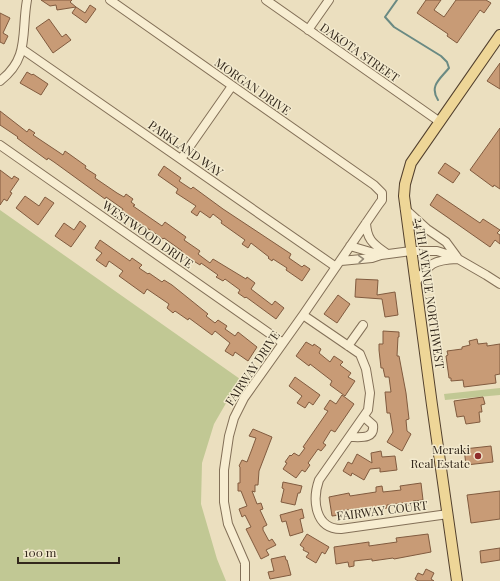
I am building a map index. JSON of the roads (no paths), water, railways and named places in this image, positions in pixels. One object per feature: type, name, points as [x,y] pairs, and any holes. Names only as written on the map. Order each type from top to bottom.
[{"type":"main road","name":"24TH AVENUE NORTHWEST","points":[[457,581],[404,196],[405,184],[412,164],[500,35]]},
{"type":"street","points":[[0,80],[14,68],[19,60],[22,49],[27,0]]},
{"type":"street","name":"MORGAN DRIVE","points":[[110,0],[374,185],[382,193]]},
{"type":"street","name":"DAKOTA STREET","points":[[266,0],[440,122]]},
{"type":"street","points":[[308,30],[328,0]]},
{"type":"street","name":"PARKLAND WAY","points":[[22,49],[181,159],[338,264]]},
{"type":"street","points":[[181,159],[232,86]]},
{"type":"street","name":"WESTWOOD DRIVE","points":[[0,145],[283,343]]},
{"type":"street","name":"FAIRWAY DRIVE","points":[[244,581],[245,564],[232,535],[226,515],[224,477],[226,451],[231,428],[238,408],[382,200],[382,193]]},
{"type":"street","points":[[405,209],[427,229],[446,242],[458,260]]},
{"type":"street","points":[[366,223],[366,232],[370,240],[384,255]]},
{"type":"street","points":[[350,246],[384,255]]},
{"type":"street","points":[[338,264],[411,251],[442,251],[500,284]]},
{"type":"street","points":[[415,282],[434,262],[443,260],[458,260]]},
{"type":"street","name":"FAIRWAY COURT","points":[[303,315],[360,354],[366,369],[370,400],[368,410],[364,417],[322,476],[317,486],[316,498],[321,520],[324,524],[331,528],[341,529],[448,514]]},
{"type":"street","points":[[348,346],[363,325]]},
{"type":"street","points":[[350,436],[370,436],[373,425],[364,417]]},
{"type":"waterway","points":[[397,0],[385,17],[394,27],[441,56],[447,62],[449,68],[439,79],[435,87],[438,100]]},
{"type":"place","name":"Meraki Real Estate","points":[[478,456]]}]
